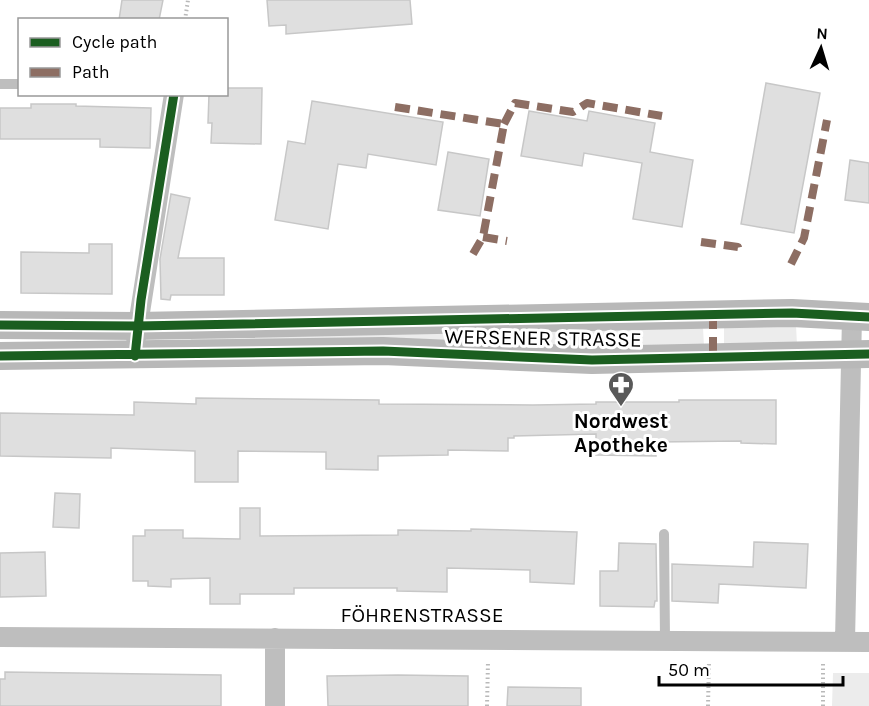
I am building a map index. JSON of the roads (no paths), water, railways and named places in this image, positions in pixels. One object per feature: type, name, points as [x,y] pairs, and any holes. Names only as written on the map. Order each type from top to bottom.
[{"type":"main road","name":"WERSENER STRASSE","points":[[0,325],[137,326],[792,313],[860,317]]},
{"type":"main road","name":"WERSENER STRASSE","points":[[0,356],[383,351],[592,360],[860,355]]},
{"type":"street","points":[[135,356],[137,326],[174,96]]},
{"type":"street","points":[[844,641],[860,355],[860,317]]},
{"type":"street","name":"FÖHRENSTRASSE","points":[[0,637],[869,642]]},
{"type":"street","points":[[275,638],[275,706]]},
{"type":"lane","points":[[0,84],[18,84]]},
{"type":"lane","points":[[664,534],[665,640]]},
{"type":"place","name":"Nordwest Apotheke","points":[[621,408]]}]
